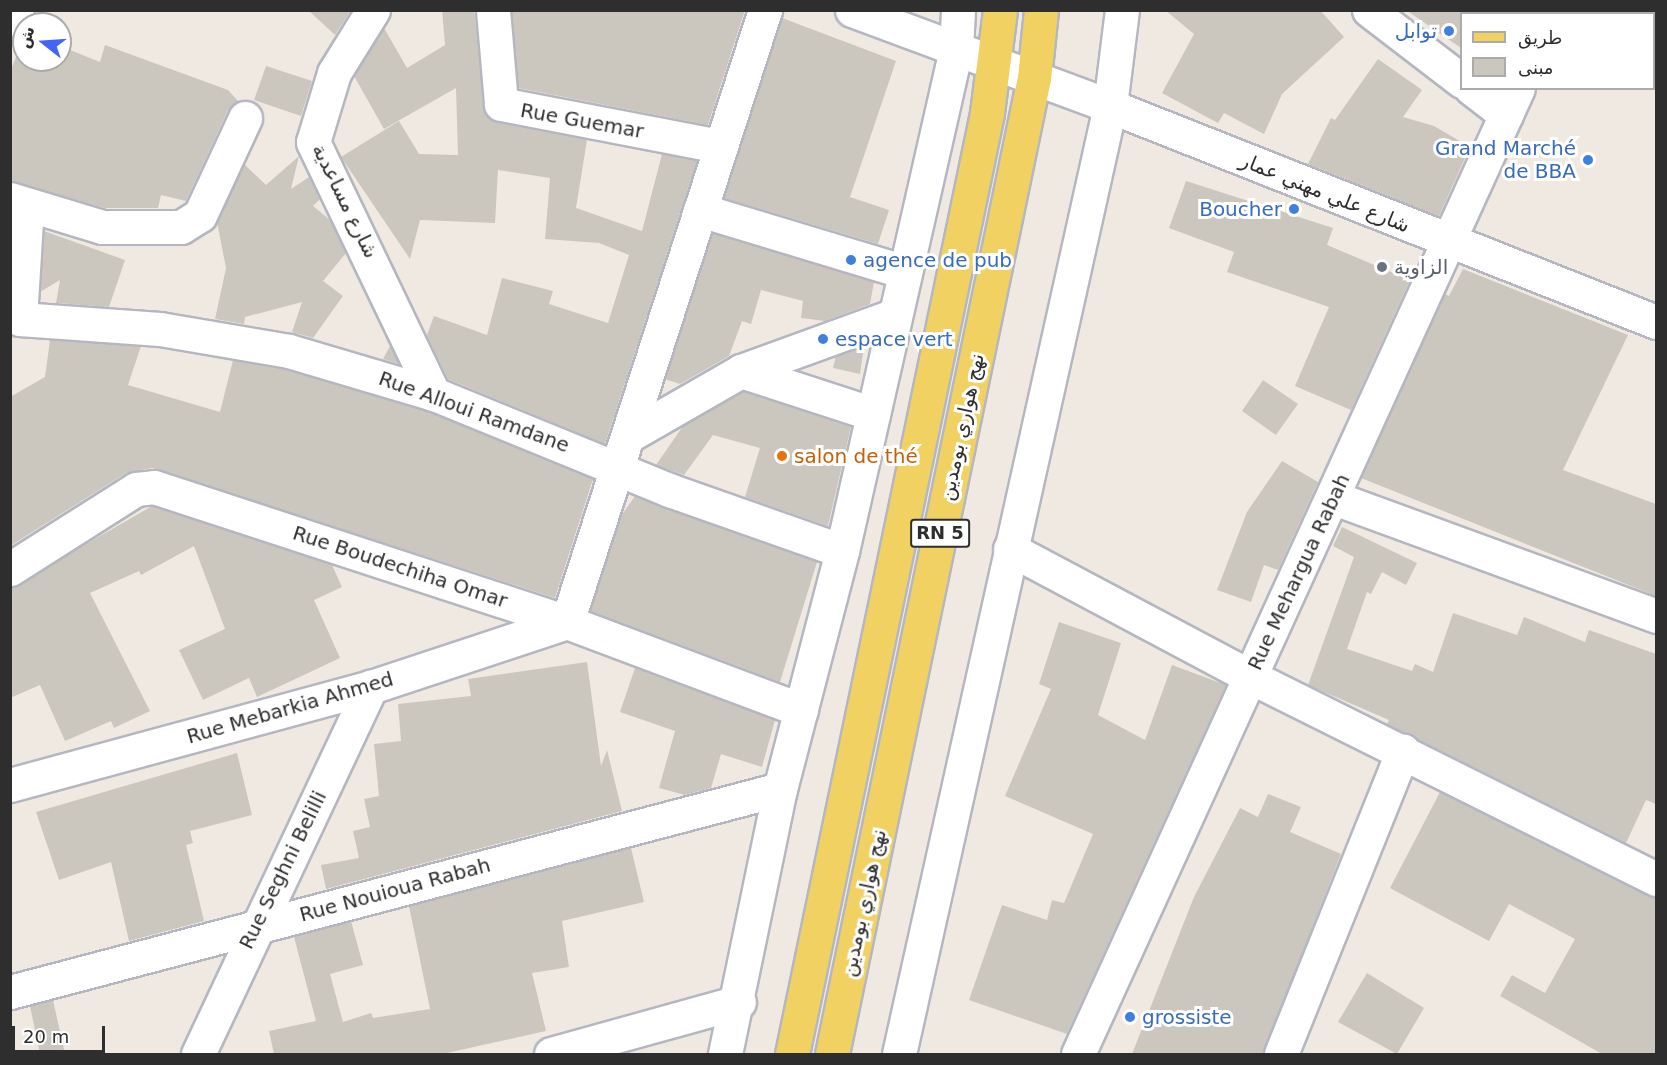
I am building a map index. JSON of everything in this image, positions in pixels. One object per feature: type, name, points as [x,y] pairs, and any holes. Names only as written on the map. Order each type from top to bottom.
[{"type":"main road","name":"نهج هواري بومدين","points":[[792,1054],[993,63],[1000,10]]},
{"type":"main road","name":"نهج هواري بومدين","points":[[832,1054],[1034,78],[1041,10]]},
{"type":"main road","points":[[780,1054],[807,980]]},
{"type":"main road","points":[[844,1054],[847,982]]},
{"type":"street","points":[[10,19],[17,10]]},
{"type":"street","name":"شارع مساعدية","points":[[373,10],[334,73],[313,142],[434,394]]},
{"type":"street","name":"Rue Guemar","points":[[493,10],[501,104],[720,146]]},
{"type":"street","points":[[567,622],[765,10]]},
{"type":"street","name":"شارع علي مهني عمار","points":[[852,10],[1110,106],[1450,244],[1656,322]]},
{"type":"street","points":[[725,1054],[739,1002],[780,789],[842,551],[956,49],[958,10]]},
{"type":"street","points":[[899,1054],[1110,106],[1122,10]]},
{"type":"street","points":[[1369,10],[1460,80]]},
{"type":"street","points":[[1477,90],[1512,102]]},
{"type":"street","name":"Rue Mehargua Rabah","points":[[1078,1054],[1450,244],[1512,102]]},
{"type":"street","points":[[15,322],[19,202],[102,227],[181,227],[200,215],[245,118]]},
{"type":"street","points":[[700,210],[905,272]]},
{"type":"street","points":[[623,450],[741,371],[895,315]]},
{"type":"street","name":"Rue Alloui Ramdane","points":[[15,322],[160,329],[289,351],[623,450],[669,490],[842,551]]},
{"type":"street","points":[[741,371],[873,414]]},
{"type":"street","name":"Rue Boudechiha Omar","points":[[10,569],[136,489],[154,487],[567,622],[801,710]]},
{"type":"street","points":[[1334,498],[1656,616]]},
{"type":"street","points":[[1010,549],[1251,677],[1656,879]]},
{"type":"street","name":"Rue Mebarkia Ahmed","points":[[10,785],[371,687],[567,622]]},
{"type":"street","name":"Rue Seghni Belilli","points":[[198,1054],[254,928],[371,687]]},
{"type":"street","points":[[1281,1054],[1403,751]]},
{"type":"street","name":"Rue Nouioua Rabah","points":[[10,992],[780,789]]},
{"type":"street","points":[[551,1054],[739,1002]]},
{"type":"building","points":[[308,10],[351,10],[335,35]]},
{"type":"building","points":[[442,10],[474,10],[488,117],[587,140],[576,208],[642,231],[662,154],[697,161],[605,444],[448,379],[427,335],[434,316],[487,335],[502,278],[553,291],[549,304],[608,323],[629,255],[599,243],[545,239],[550,178],[498,170],[495,223],[420,220],[410,259],[341,157],[399,121],[419,154],[458,155],[456,88],[384,129],[354,76],[384,28],[407,68],[445,45]]},
{"type":"building","points":[[512,10],[745,10],[708,125],[518,88]]},
{"type":"building","points":[[1165,10],[1320,10],[1344,37],[1282,94],[1264,134],[1224,113],[1218,123],[1162,93],[1194,34]]},
{"type":"building","name":"توابل","points":[[1406,10],[1461,10],[1460,47]]},
{"type":"building","points":[[782,18],[896,61],[850,197],[889,210],[878,244],[724,198]]},
{"type":"building","points":[[105,45],[228,90],[238,101],[228,110],[186,201],[161,195],[158,208],[105,208],[10,181],[10,72],[12,67],[12,72],[72,72],[72,51],[100,62]]},
{"type":"building","points":[[1378,59],[1422,90],[1403,117],[1434,126],[1470,147],[1439,216],[1308,164],[1331,118],[1335,120]]},
{"type":"building","points":[[266,66],[312,81],[301,116],[254,100]]},
{"type":"building","points":[[299,156],[291,189],[309,177],[320,199],[313,206],[330,220],[346,253],[323,281],[343,296],[313,338],[292,332],[302,302],[245,317],[244,324],[215,319],[226,268],[217,222],[244,164],[266,185]]},
{"type":"building","points":[[1186,181],[1333,228],[1327,245],[1410,280],[1351,410],[1295,386],[1329,307],[1227,272],[1234,252],[1169,228]]},
{"type":"building","points":[[44,231],[125,260],[109,307],[56,303],[60,280],[40,292]]},
{"type":"building","points":[[712,233],[874,282],[870,304],[825,321],[801,318],[803,301],[761,290],[751,324],[742,321],[729,356],[680,384],[665,379]]},
{"type":"building","points":[[1463,269],[1628,335],[1563,470],[1656,504],[1656,596],[1361,478],[1445,294],[1449,296]]},
{"type":"building","points":[[50,340],[141,346],[128,385],[220,412],[233,360],[285,369],[428,412],[593,479],[555,598],[152,468],[126,473],[10,546],[10,397],[45,377]]},
{"type":"building","points":[[390,346],[399,364],[383,359]]},
{"type":"building","points":[[864,346],[860,374],[833,368],[836,356]]},
{"type":"building","points":[[1263,380],[1298,404],[1276,435],[1242,411]]},
{"type":"building","name":"salon de thé","points":[[743,391],[851,427],[828,526],[745,497],[760,448],[713,435],[684,475],[656,465],[683,426]]},
{"type":"building","points":[[1282,461],[1318,482],[1278,570],[1264,565],[1251,602],[1217,590],[1247,512]]},
{"type":"building","points":[[635,496],[817,562],[780,682],[590,611],[621,516]]},
{"type":"building","points":[[152,506],[332,565],[342,587],[314,600],[340,658],[257,697],[249,678],[203,700],[179,650],[225,629],[194,546],[141,575],[139,571],[90,593],[150,711],[114,728],[111,721],[65,741],[40,685],[10,698],[10,588]]},
{"type":"building","points":[[1342,527],[1417,563],[1406,585],[1382,572],[1371,594],[1367,592],[1347,649],[1412,671],[1415,664],[1433,672],[1453,613],[1517,635],[1524,617],[1585,642],[1589,630],[1656,654],[1656,804],[1646,800],[1626,843],[1387,724],[1389,720],[1308,685],[1354,557],[1333,546]]},
{"type":"building","points":[[1059,622],[1121,643],[1098,715],[1145,740],[1172,665],[1226,685],[1067,1034],[969,1000],[1002,905],[1047,920],[1052,900],[1064,903],[1093,834],[1005,796],[1051,689],[1039,684]]},
{"type":"building","points":[[587,662],[601,766],[607,750],[622,811],[326,889],[321,865],[359,858],[353,831],[370,827],[364,799],[379,796],[374,744],[401,741],[398,704],[471,696],[468,679]]},
{"type":"building","points":[[635,668],[775,720],[762,767],[721,754],[711,788],[685,795],[659,788],[675,731],[620,712]]},
{"type":"building","points":[[237,753],[252,815],[190,831],[193,843],[186,845],[204,921],[129,941],[111,862],[59,880],[36,812]]},
{"type":"building","points":[[1440,792],[1656,898],[1656,1054],[1602,1054],[1500,996],[1512,975],[1545,993],[1575,939],[1509,904],[1489,941],[1390,888]]},
{"type":"building","points":[[1268,794],[1301,807],[1290,832],[1341,854],[1263,1054],[1132,1054],[1194,897],[1240,808],[1258,817]]},
{"type":"building","points":[[631,848],[644,902],[562,921],[569,967],[532,973],[546,1031],[442,1054],[274,1054],[269,1031],[316,1021],[294,937],[351,921],[363,965],[330,974],[343,1022],[371,1013],[373,1018],[430,1009],[409,906]]},
{"type":"building","points":[[1367,973],[1424,1008],[1397,1054],[1338,1022]]},
{"type":"building","points":[[53,1000],[65,1054],[40,1054],[30,1006]]},
{"type":"place","name":"توابل","points":[[1449,31]]},
{"type":"place","name":"Grand Marché de BBA","points":[[1588,160]]},
{"type":"place","name":"Boucher","points":[[1294,209]]},
{"type":"place","name":"agence de pub","points":[[851,260]]},
{"type":"place","name":"الزاوية","points":[[1382,267]]},
{"type":"place","name":"espace vert","points":[[823,339]]},
{"type":"place","name":"salon de thé","points":[[782,456]]},
{"type":"place","name":"grossiste","points":[[1130,1017]]}]
